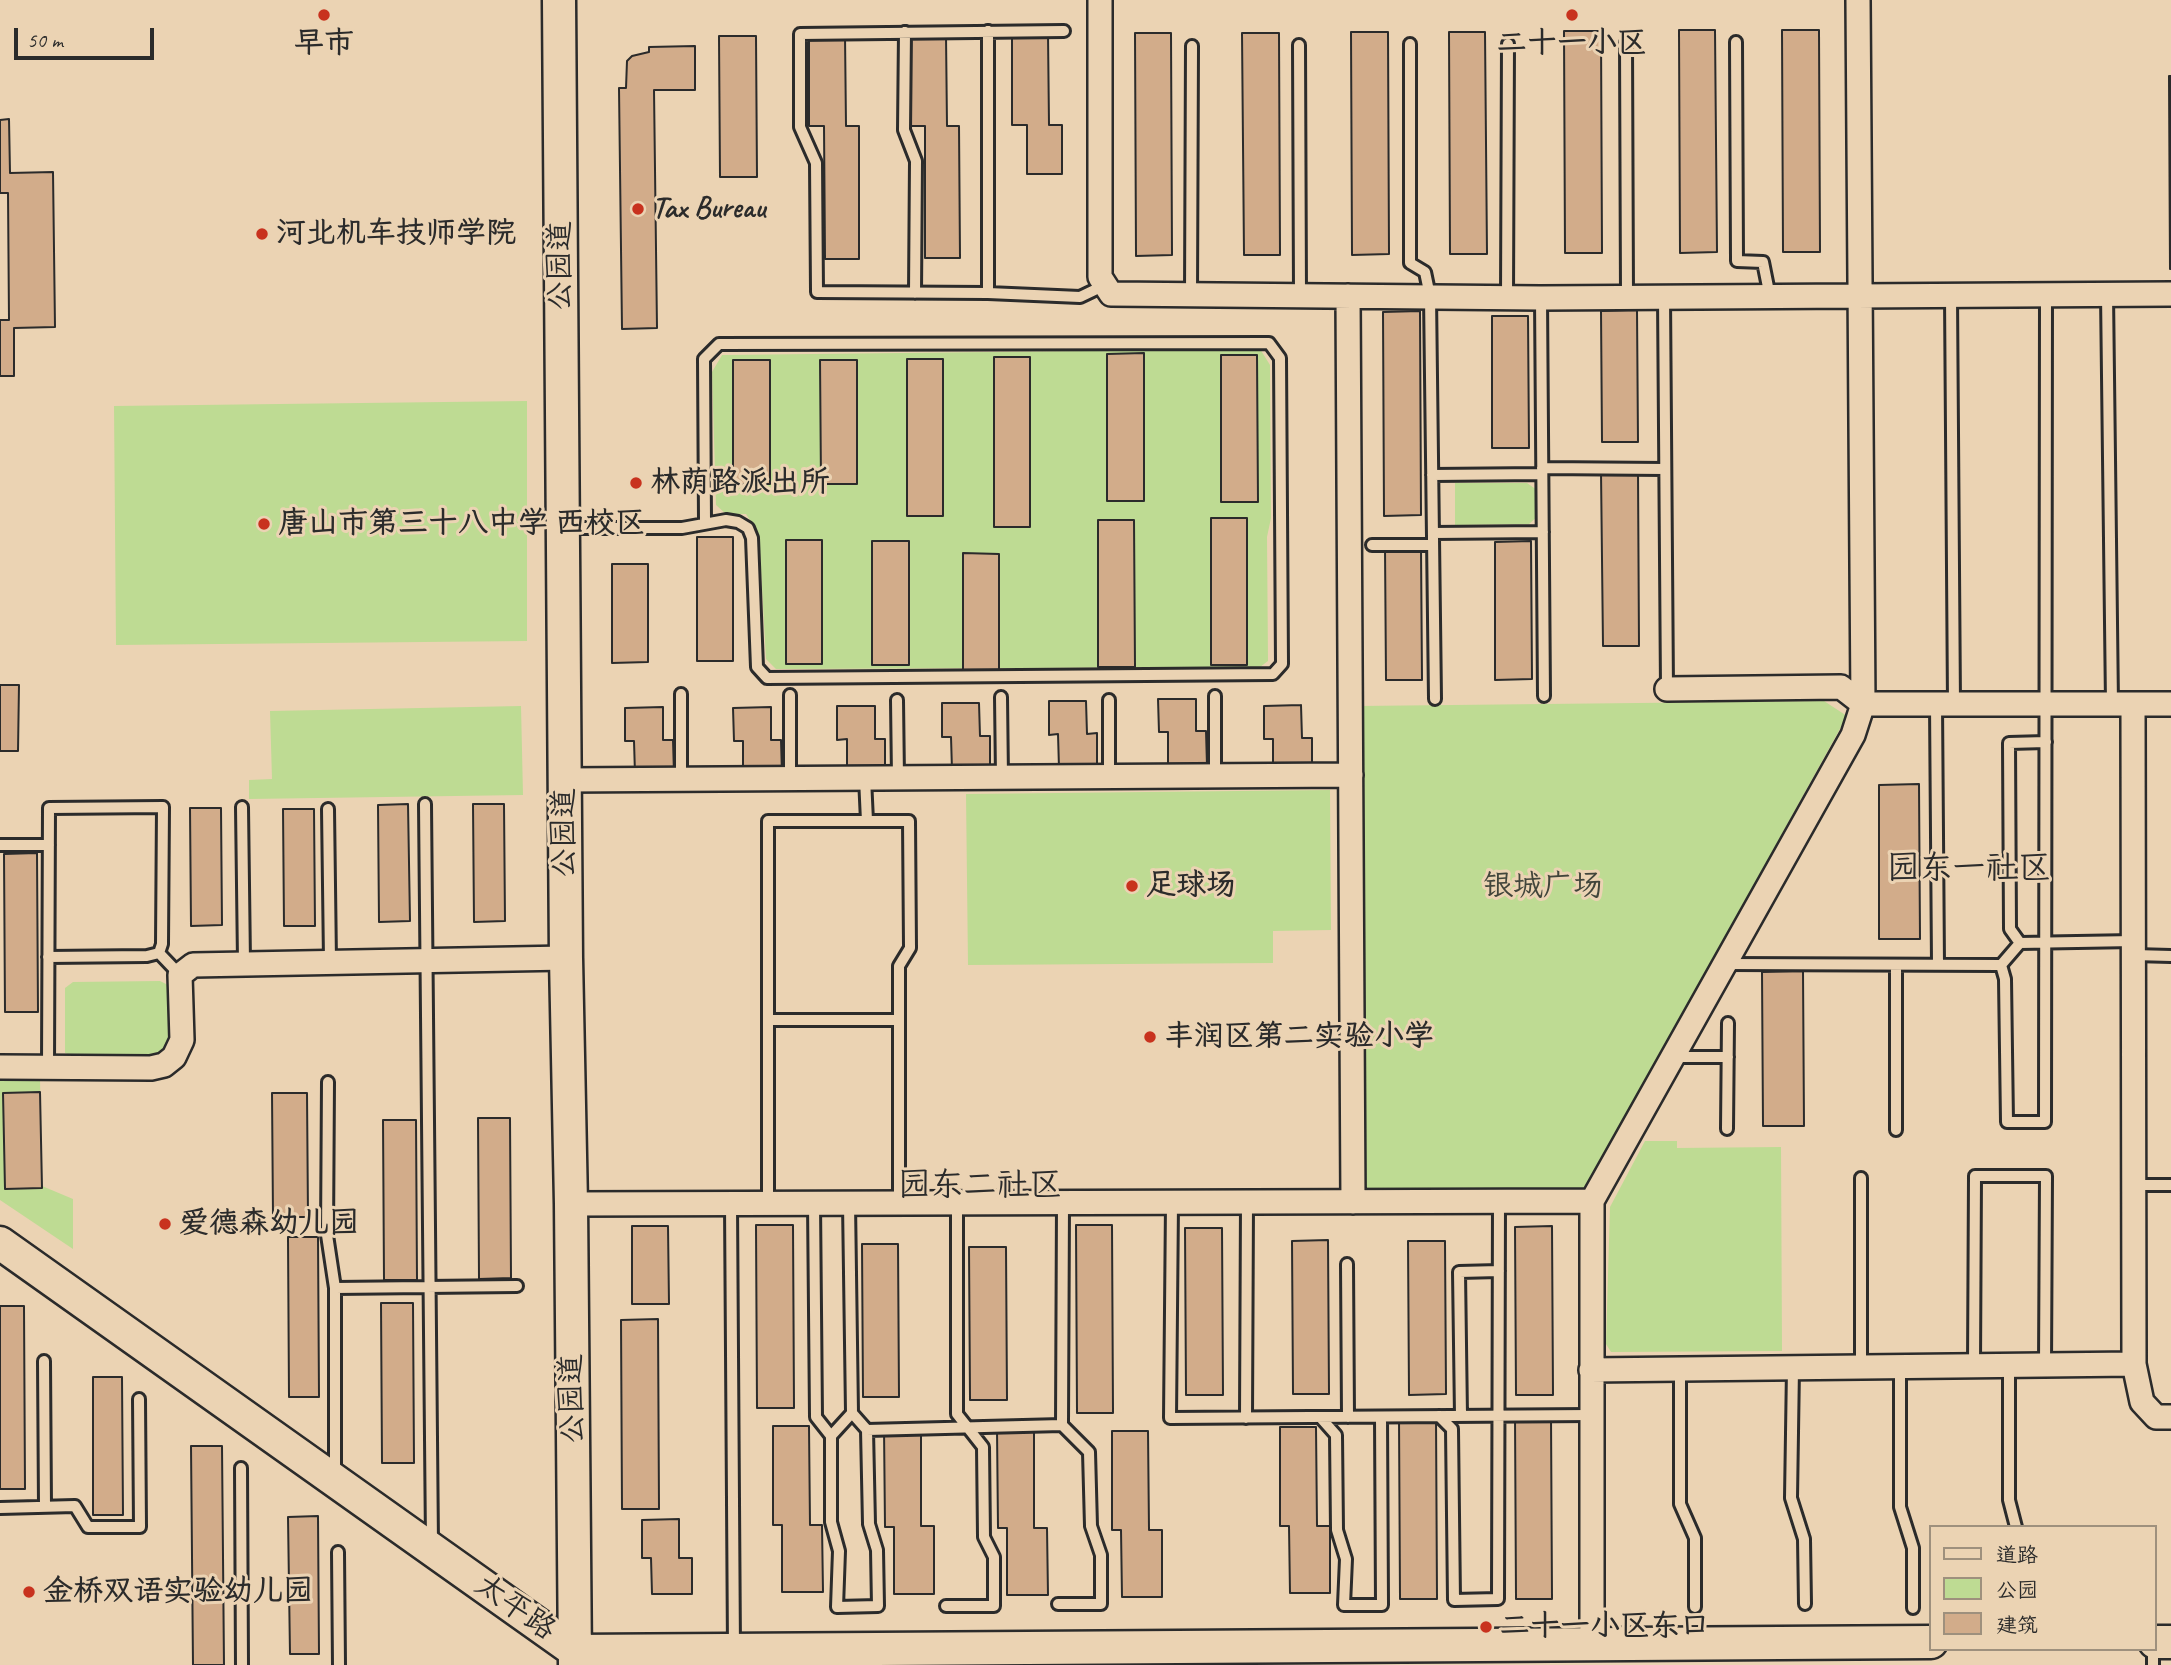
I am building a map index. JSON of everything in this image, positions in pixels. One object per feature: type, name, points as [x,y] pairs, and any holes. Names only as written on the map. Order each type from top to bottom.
[{"type":"street","name":"公园道","points":[[559,0],[566,958],[575,1658]]},
{"type":"street","points":[[1100,0],[1100,277],[1103,286],[1111,294],[1541,298],[2171,294]]},
{"type":"street","points":[[1592,1643],[1592,1201],[1853,735],[1863,704],[1858,0]]},
{"type":"street","points":[[1348,296],[1353,1202]]},
{"type":"street","points":[[1667,689],[1841,687],[1863,704],[2171,704]]},
{"type":"street","points":[[2122,704],[2134,948],[2134,1364],[2142,1402],[2156,1417],[2171,1417]]},
{"type":"street","points":[[565,780],[1351,775]]},
{"type":"street","points":[[0,1067],[151,1068],[164,1065],[174,1057],[182,1040],[180,975],[193,965],[566,958]]},
{"type":"street","points":[[571,1204],[1592,1201]]},
{"type":"street","name":"太平路","points":[[0,1243],[432,1549],[575,1658],[734,1651],[1010,1657],[1391,1650],[1592,1643],[1675,1654],[1930,1642]]},
{"type":"street","points":[[1591,1370],[2134,1364]]},
{"type":"lane","points":[[1064,31],[800,34],[800,127],[816,163],[817,292],[988,293],[1080,297],[1103,286]]},
{"type":"lane","points":[[905,32],[904,130],[916,161],[915,293]]},
{"type":"lane","points":[[988,32],[988,293]]},
{"type":"lane","points":[[1737,42],[1737,261],[1763,262],[1770,296]]},
{"type":"lane","points":[[1626,43],[1627,297]]},
{"type":"lane","points":[[1410,44],[1410,263],[1425,272],[1430,296],[1435,699]]},
{"type":"lane","points":[[1507,297],[1508,44]]},
{"type":"lane","points":[[1299,45],[1300,295]]},
{"type":"lane","points":[[1191,295],[1192,46]]},
{"type":"lane","points":[[2107,294],[2122,704]]},
{"type":"lane","points":[[2001,965],[2005,979],[2007,1122],[2045,1122],[2046,295]]},
{"type":"lane","points":[[1938,965],[1951,296]]},
{"type":"lane","points":[[1664,297],[1667,689]]},
{"type":"lane","points":[[1541,298],[1544,696]]},
{"type":"lane","points":[[563,528],[682,528],[705,522],[738,522],[748,528],[752,538],[757,667],[767,678],[1273,674],[1282,664],[1280,358],[1269,342],[719,344],[704,359],[705,522]]},
{"type":"lane","points":[[1432,475],[1665,469]]},
{"type":"lane","points":[[1371,545],[1543,532]]},
{"type":"lane","points":[[681,694],[681,779]]},
{"type":"lane","points":[[790,695],[790,778]]},
{"type":"lane","points":[[1215,696],[1215,776]]},
{"type":"lane","points":[[1001,697],[1002,777]]},
{"type":"lane","points":[[1109,699],[1109,777]]},
{"type":"lane","points":[[897,700],[898,778]]},
{"type":"lane","points":[[2020,943],[2010,929],[2010,743],[2046,742]]},
{"type":"lane","points":[[865,778],[867,821]]},
{"type":"lane","points":[[425,804],[432,1549]]},
{"type":"lane","points":[[48,1068],[49,808],[163,807],[162,944],[159,954]]},
{"type":"lane","points":[[242,807],[244,962]]},
{"type":"lane","points":[[328,809],[330,961]]},
{"type":"lane","points":[[768,1203],[768,821],[909,821],[910,948],[898,966],[899,1203]]},
{"type":"lane","points":[[0,845],[48,845]]},
{"type":"lane","points":[[1726,964],[2001,965],[2020,943],[2046,942],[2134,948],[2171,956]]},
{"type":"lane","points":[[48,957],[159,954]]},
{"type":"lane","points":[[159,954],[180,975]]},
{"type":"lane","points":[[1896,965],[1896,1130]]},
{"type":"lane","points":[[768,1020],[898,1020]]},
{"type":"lane","points":[[1727,1129],[1728,1023]]},
{"type":"lane","points":[[1673,1057],[1728,1057]]},
{"type":"lane","points":[[327,1082],[327,1235],[335,1288],[335,1480]]},
{"type":"lane","points":[[1974,1366],[1975,1176],[2046,1176],[2045,1365]]},
{"type":"lane","points":[[1861,1178],[1861,1367]]},
{"type":"lane","points":[[2134,1185],[2171,1185]]},
{"type":"lane","points":[[1171,1202],[1170,1418],[1591,1415]]},
{"type":"lane","points":[[1246,1418],[1247,1202]]},
{"type":"lane","points":[[1439,1416],[1452,1429],[1454,1600],[1499,1599],[1499,1202]]},
{"type":"lane","points":[[814,1203],[816,1417],[831,1436],[831,1522],[839,1550],[837,1607],[878,1606],[877,1550],[869,1524],[867,1430],[852,1413],[849,1203]]},
{"type":"lane","points":[[946,1606],[994,1606],[994,1557],[984,1537],[983,1447],[957,1414],[957,1203]]},
{"type":"lane","points":[[1058,1604],[1101,1604],[1101,1555],[1091,1526],[1089,1452],[1062,1425],[1063,1203]]},
{"type":"lane","points":[[731,1204],[734,1651]]},
{"type":"lane","points":[[1347,1264],[1348,1417]]},
{"type":"lane","points":[[1461,1416],[1459,1272],[1499,1271]]},
{"type":"lane","points":[[335,1288],[517,1286]]},
{"type":"lane","points":[[44,1362],[45,1507]]},
{"type":"lane","points":[[2009,1365],[2009,1500],[2015,1525]]},
{"type":"lane","points":[[1900,1366],[1900,1507],[1913,1548],[1913,1608]]},
{"type":"lane","points":[[1793,1368],[1791,1498],[1804,1539],[1805,1604]]},
{"type":"lane","points":[[1680,1369],[1680,1504],[1695,1538],[1695,1608]]},
{"type":"lane","points":[[0,1508],[75,1506],[88,1527],[140,1527],[139,1399]]},
{"type":"lane","points":[[831,1436],[852,1413]]},
{"type":"lane","points":[[1320,1417],[1336,1435],[1337,1530],[1346,1559],[1345,1605],[1382,1605],[1381,1417]]},
{"type":"lane","points":[[867,1430],[1062,1425]]},
{"type":"lane","points":[[241,1468],[242,1665]]},
{"type":"lane","points":[[338,1552],[339,1665]]},
{"type":"green space","points":[[1260,349],[1270,365],[1271,518],[1267,537],[1268,661],[1260,667],[776,669],[766,659],[759,534],[746,514],[726,514],[716,505],[712,372],[722,355]]},
{"type":"green space","points":[[527,401],[527,641],[116,645],[114,406]]},
{"type":"green space","points":[[1455,483],[1527,483],[1537,490],[1540,500],[1539,515],[1529,524],[1455,525]]},
{"type":"green space","name":"银城广场","points":[[1824,701],[1847,716],[1588,1185],[1577,1192],[1373,1193],[1365,1190],[1361,1182],[1359,706]]},
{"type":"green space","points":[[521,706],[523,795],[249,799],[249,780],[272,779],[270,711]]},
{"type":"green space","points":[[1330,790],[1331,930],[1273,931],[1273,963],[968,965],[966,794]]},
{"type":"green space","points":[[160,981],[172,987],[172,1045],[159,1058],[75,1057],[65,1053],[65,988],[73,982]]},
{"type":"green space","points":[[40,1078],[42,1186],[73,1199],[73,1249],[0,1200],[0,1079]]},
{"type":"green space","points":[[1645,1141],[1677,1141],[1677,1148],[1781,1147],[1782,1351],[1611,1352],[1606,1344],[1610,1207]]},
{"type":"building","points":[[1679,30],[1715,30],[1717,252],[1680,253]]},
{"type":"building","points":[[1782,30],[1819,30],[1820,252],[1783,252]]},
{"type":"building","points":[[1564,31],[1601,31],[1602,253],[1565,253]]},
{"type":"building","points":[[1351,32],[1388,32],[1389,254],[1352,255]]},
{"type":"building","points":[[1449,32],[1485,32],[1487,254],[1450,254]]},
{"type":"building","points":[[1135,33],[1171,33],[1172,255],[1136,256]]},
{"type":"building","points":[[1242,33],[1279,33],[1280,255],[1244,255]]},
{"type":"building","points":[[1012,34],[1048,34],[1049,125],[1062,125],[1062,174],[1027,174],[1027,125],[1012,125]]},
{"type":"building","points":[[845,35],[846,126],[859,126],[859,259],[825,259],[824,126],[809,126],[809,36]]},
{"type":"building","points":[[909,35],[946,35],[947,126],[959,126],[960,258],[925,258],[925,126],[910,126]]},
{"type":"building","points":[[719,36],[756,36],[757,177],[720,177]]},
{"type":"building","name":"Tax Bureau","points":[[695,46],[695,90],[654,90],[657,328],[622,329],[619,88],[626,88],[627,61],[632,56],[649,52],[649,47]]},
{"type":"building","points":[[2171,76],[2171,269],[2170,269]]},
{"type":"building","points":[[9,119],[10,173],[53,172],[55,327],[14,328],[14,376],[0,376],[0,320],[9,320],[8,193],[0,193],[0,120]]},
{"type":"building","points":[[1637,310],[1638,442],[1602,442],[1601,311]]},
{"type":"building","points":[[1420,311],[1421,515],[1384,516],[1383,312]]},
{"type":"building","points":[[1492,316],[1528,316],[1529,448],[1492,448]]},
{"type":"building","points":[[1144,353],[1144,501],[1107,501],[1107,354]]},
{"type":"building","points":[[1221,355],[1257,355],[1258,502],[1221,502]]},
{"type":"building","points":[[994,357],[1030,357],[1030,527],[994,527]]},
{"type":"building","points":[[907,359],[943,359],[943,516],[907,516]]},
{"type":"building","points":[[733,360],[770,360],[770,484],[733,484]]},
{"type":"building","points":[[820,360],[857,360],[857,484],[821,484]]},
{"type":"building","points":[[1601,472],[1638,472],[1639,646],[1603,646]]},
{"type":"building","points":[[1211,518],[1247,518],[1247,665],[1211,665]]},
{"type":"building","points":[[1098,520],[1134,520],[1135,667],[1098,667]]},
{"type":"building","points":[[697,537],[733,537],[733,661],[697,661]]},
{"type":"building","points":[[786,540],[822,540],[822,664],[786,664]]},
{"type":"building","points":[[872,541],[909,541],[909,665],[872,665]]},
{"type":"building","points":[[1531,541],[1532,679],[1495,680],[1495,542]]},
{"type":"building","points":[[1385,548],[1421,548],[1422,680],[1386,680]]},
{"type":"building","points":[[963,553],[999,554],[999,673],[963,673]]},
{"type":"building","points":[[612,564],[648,564],[648,662],[612,663]]},
{"type":"building","points":[[0,685],[19,685],[18,751],[0,751]]},
{"type":"building","points":[[1158,699],[1196,699],[1196,731],[1206,731],[1207,765],[1168,765],[1168,732],[1159,732]]},
{"type":"building","points":[[1049,701],[1086,701],[1087,734],[1097,733],[1097,767],[1059,768],[1058,734],[1049,735]]},
{"type":"building","points":[[942,703],[979,703],[980,736],[990,736],[990,769],[952,770],[951,737],[942,737]]},
{"type":"building","points":[[1301,705],[1302,738],[1312,738],[1312,772],[1273,772],[1273,739],[1264,739],[1264,706]]},
{"type":"building","points":[[837,706],[875,706],[875,739],[885,739],[885,772],[847,773],[847,739],[837,740]]},
{"type":"building","points":[[663,707],[663,740],[673,740],[674,773],[635,774],[634,741],[625,741],[625,708]]},
{"type":"building","points":[[771,707],[771,740],[781,740],[782,774],[743,774],[743,741],[734,741],[733,708]]},
{"type":"building","points":[[1919,784],[1920,939],[1879,939],[1879,785]]},
{"type":"building","points":[[408,804],[410,921],[379,922],[378,805]]},
{"type":"building","points":[[473,804],[504,804],[505,921],[474,922]]},
{"type":"building","points":[[190,808],[221,808],[222,925],[191,926]]},
{"type":"building","points":[[283,809],[314,809],[315,926],[284,926]]},
{"type":"building","points":[[37,853],[38,1012],[5,1012],[4,854]]},
{"type":"building","points":[[1803,971],[1804,1126],[1763,1126],[1762,972]]},
{"type":"building","points":[[40,1092],[42,1188],[5,1189],[3,1093]]},
{"type":"building","points":[[272,1093],[307,1093],[308,1217],[273,1217]]},
{"type":"building","points":[[478,1118],[510,1118],[511,1278],[479,1279]]},
{"type":"building","points":[[383,1120],[416,1120],[417,1280],[384,1280]]},
{"type":"building","points":[[756,1225],[793,1225],[794,1408],[757,1408]]},
{"type":"building","points":[[1076,1225],[1112,1225],[1113,1413],[1077,1413]]},
{"type":"building","points":[[632,1226],[668,1226],[669,1304],[632,1304]]},
{"type":"building","points":[[1552,1226],[1553,1395],[1516,1395],[1515,1227]]},
{"type":"building","points":[[1185,1228],[1222,1228],[1223,1395],[1186,1395]]},
{"type":"building","points":[[288,1237],[318,1237],[319,1397],[289,1397]]},
{"type":"building","points":[[1328,1240],[1329,1394],[1293,1394],[1292,1241]]},
{"type":"building","points":[[1408,1241],[1445,1241],[1446,1394],[1409,1395]]},
{"type":"building","points":[[862,1244],[898,1244],[899,1397],[863,1397]]},
{"type":"building","points":[[969,1247],[1006,1247],[1007,1400],[970,1400]]},
{"type":"building","points":[[381,1303],[413,1303],[414,1463],[382,1463]]},
{"type":"building","points":[[0,1306],[24,1306],[25,1489],[0,1489]]},
{"type":"building","points":[[658,1319],[659,1509],[622,1509],[621,1320]]},
{"type":"building","points":[[93,1377],[122,1377],[123,1515],[93,1515]]},
{"type":"building","points":[[1515,1416],[1551,1416],[1552,1599],[1516,1599]]},
{"type":"building","points":[[1399,1417],[1436,1417],[1437,1599],[1400,1599]]},
{"type":"building","points":[[773,1426],[809,1426],[810,1525],[822,1525],[823,1592],[782,1592],[782,1525],[773,1525]]},
{"type":"building","points":[[921,1427],[921,1526],[934,1526],[934,1594],[894,1594],[894,1527],[885,1527],[884,1428]]},
{"type":"building","points":[[1280,1427],[1316,1427],[1317,1526],[1330,1526],[1330,1593],[1290,1593],[1289,1526],[1280,1526]]},
{"type":"building","points":[[997,1429],[1034,1429],[1034,1528],[1047,1528],[1048,1595],[1007,1595],[1007,1528],[998,1528]]},
{"type":"building","points":[[1112,1431],[1148,1431],[1149,1530],[1162,1530],[1162,1597],[1122,1597],[1121,1530],[1112,1530]]},
{"type":"building","points":[[191,1446],[222,1446],[224,1665],[193,1665]]},
{"type":"building","points":[[318,1516],[319,1654],[290,1654],[288,1517]]},
{"type":"building","points":[[679,1519],[679,1558],[692,1558],[692,1594],[652,1594],[651,1558],[642,1558],[642,1520]]},
{"type":"place","name":"早市","points":[[324,15]]},
{"type":"place","name":"二十一小区","points":[[1572,15]]},
{"type":"place","name":"Tax Bureau","points":[[638,209]]},
{"type":"place","name":"河北机车技师学院","points":[[262,234]]},
{"type":"place","name":"林荫路派出所","points":[[636,483]]},
{"type":"place","name":"唐山市第三十八中学 西校区","points":[[264,524]]},
{"type":"place","name":"足球场","points":[[1132,886]]},
{"type":"place","name":"丰润区第二实验小学","points":[[1150,1037]]},
{"type":"place","name":"爱德森幼儿园","points":[[165,1224]]},
{"type":"place","name":"金桥双语实验幼儿园","points":[[29,1592]]},
{"type":"place","name":"二十一小区东口","points":[[1486,1627]]},
{"type":"district","name":"园东一社区","points":[[1969,869]]},
{"type":"district","name":"园东二社区","points":[[980,1186]]}]
